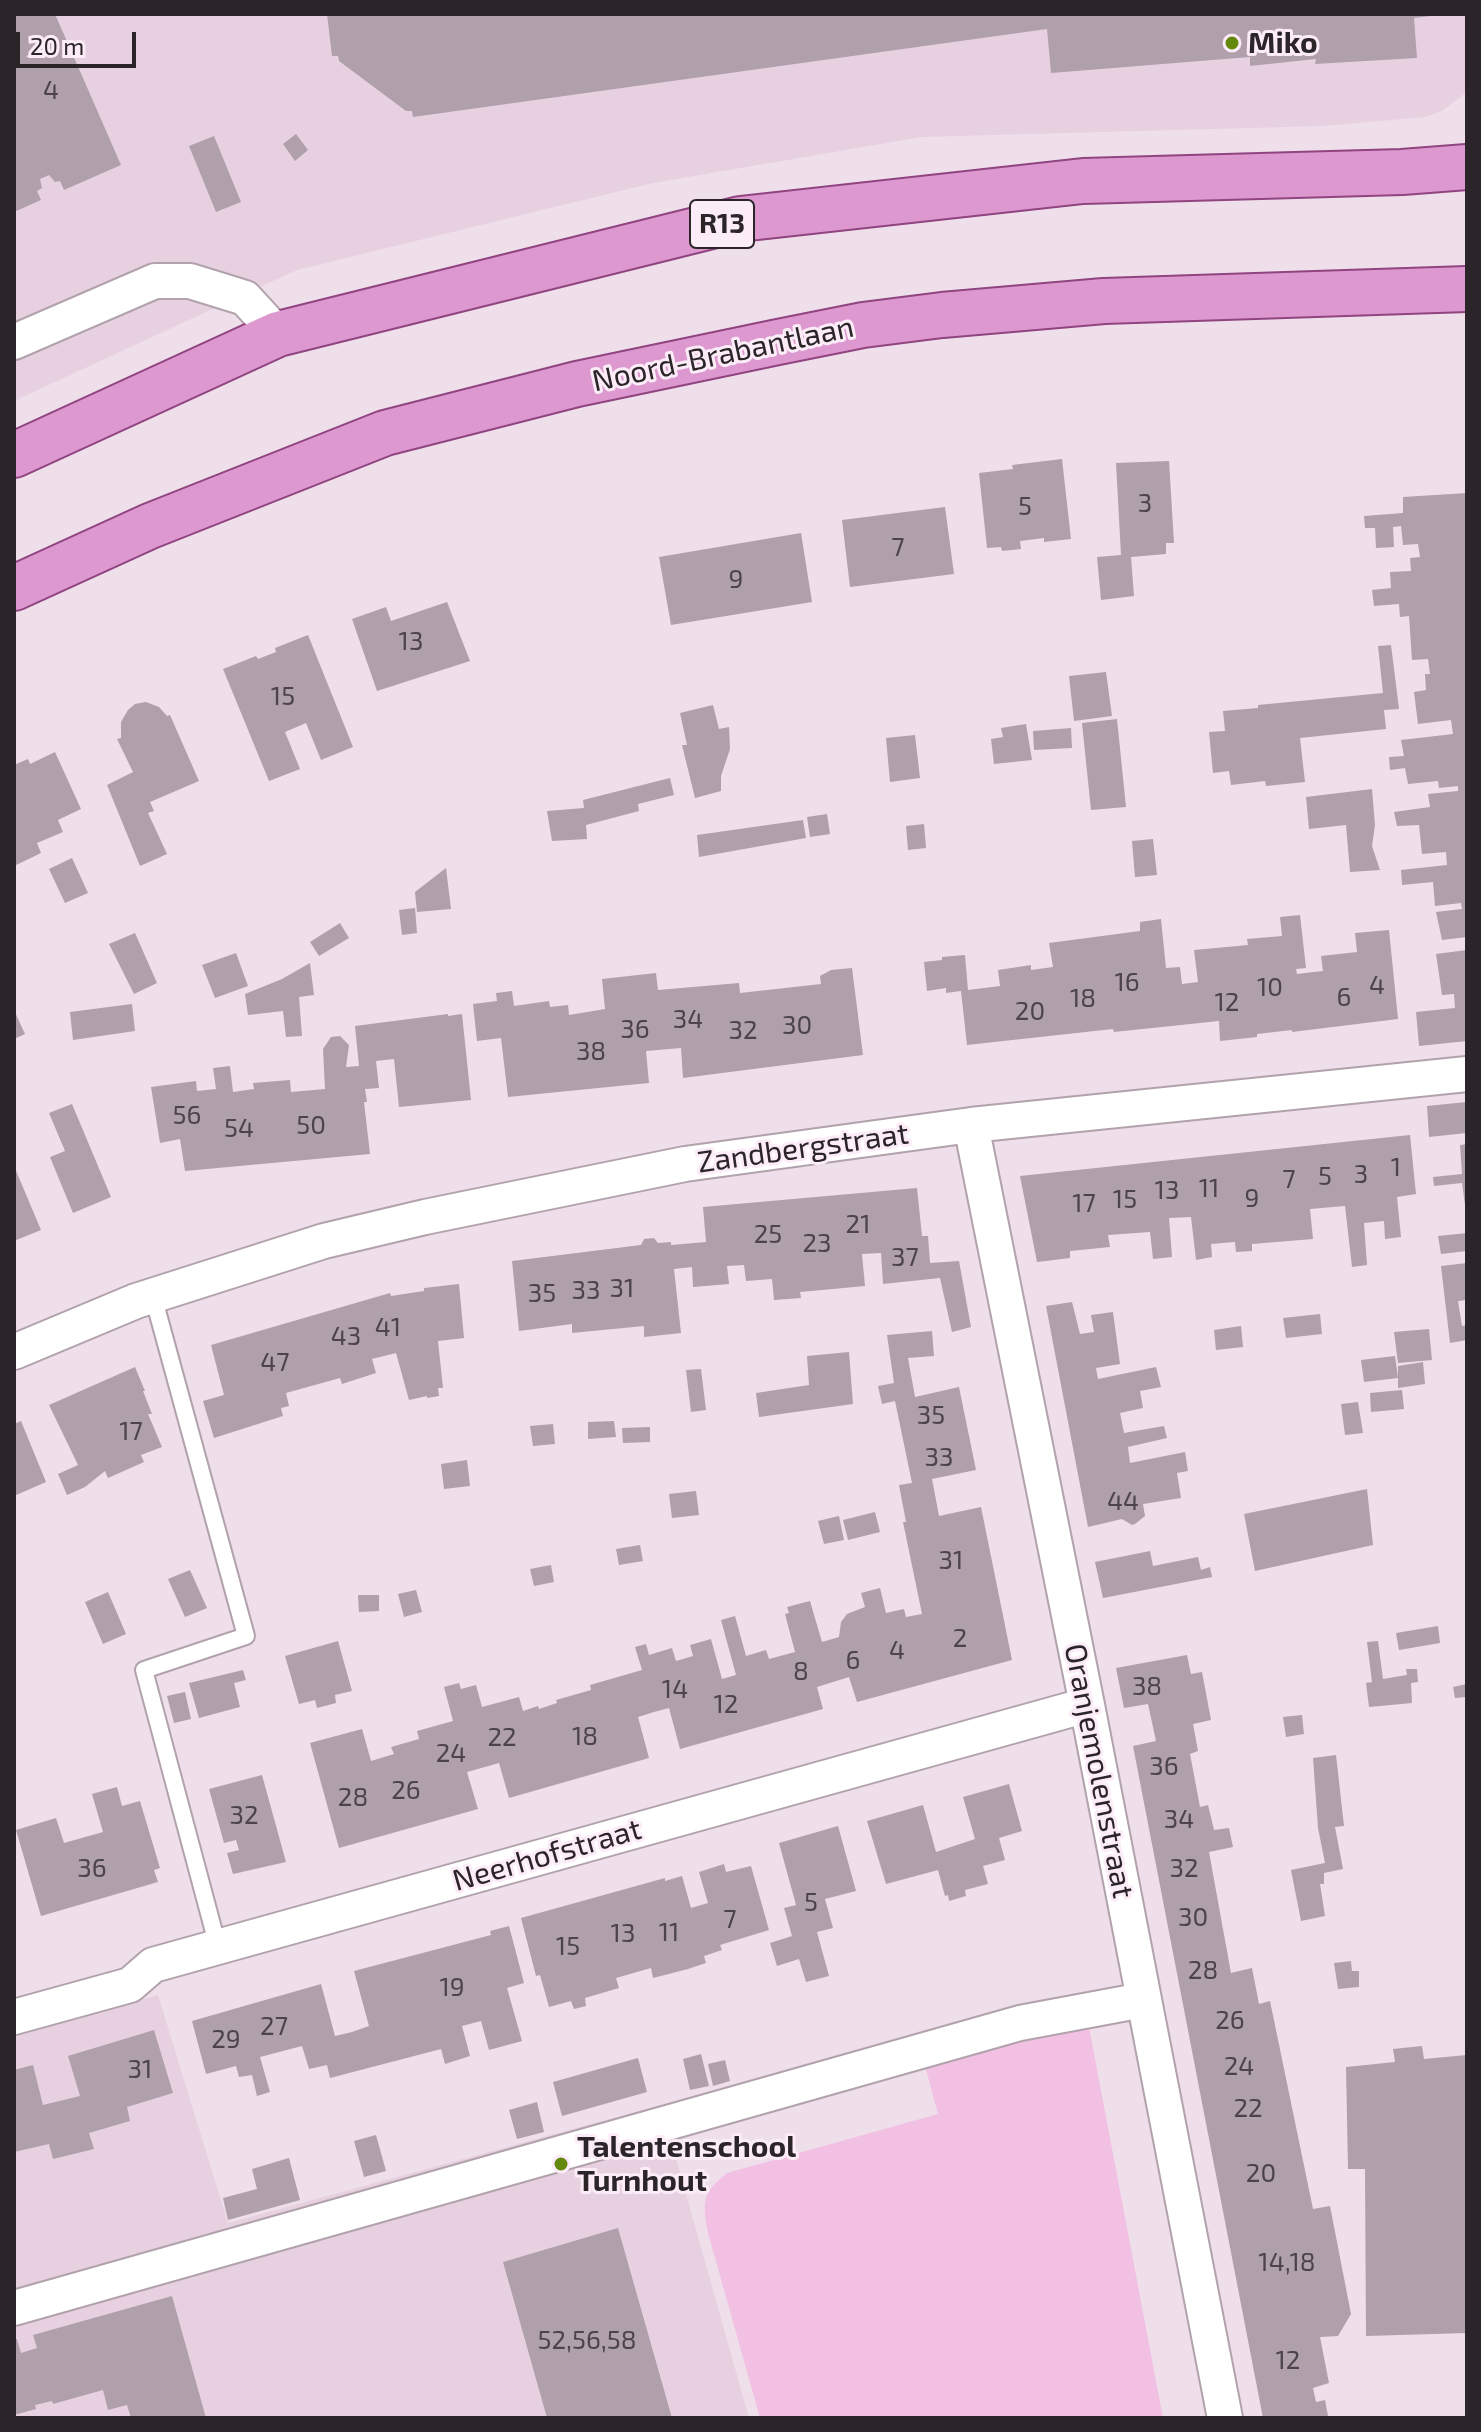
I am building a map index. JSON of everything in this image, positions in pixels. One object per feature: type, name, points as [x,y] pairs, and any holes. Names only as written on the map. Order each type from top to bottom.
[{"type":"main road","name":"R13","points":[[14,455],[278,334],[740,219],[1083,181],[1402,172],[1467,167]]},
{"type":"main road","name":"Noord-Brabantlaan","points":[[14,588],[150,526],[385,433],[577,384],[762,345],[863,325],[1104,301],[1467,289]]},
{"type":"street","points":[[14,342],[155,281],[190,281],[245,298],[278,334]]},
{"type":"street","name":"Zandbergstraat","points":[[14,1352],[153,1296],[324,1241],[425,1217],[685,1164],[971,1125],[1467,1074]]},
{"type":"street","name":"Oranjemolenstraat","points":[[971,1125],[1225,2418]]},
{"type":"street","name":"Neerhofstraat","points":[[14,2017],[130,1985],[153,1965],[1087,1705]]},
{"type":"street","points":[[14,2308],[1020,2023],[1143,2000]]},
{"type":"lane","points":[[153,1296],[246,1636],[144,1670],[218,1947]]},
{"type":"shaded area","points":[[14,14],[1467,14],[1467,92],[1442,111],[1426,117],[1323,126],[922,137],[653,183],[297,270],[14,401]]},
{"type":"shaded area","name":"Talentenschool Turnhout","points":[[158,1995],[228,2223],[661,2105],[749,2418],[14,2418],[14,2036]]},
{"type":"shaded area","points":[[1089,2027],[1163,2418],[760,2418],[708,2233],[705,2206],[713,2186],[727,2173],[938,2114],[924,2062]]},
{"type":"building","points":[[14,14],[55,14],[121,165],[64,190],[60,181],[55,182],[49,175],[40,179],[42,188],[37,191],[41,200],[14,212]]},
{"type":"building","points":[[327,14],[1431,16],[1414,18],[1417,58],[1315,64],[1316,59],[1250,66],[1250,57],[1051,73],[1047,29],[413,117],[412,111],[406,111],[339,61],[338,56],[332,56]]},
{"type":"building","points":[[296,134],[308,150],[295,161],[283,144]]},
{"type":"building","points":[[214,136],[241,202],[216,212],[189,146]]},
{"type":"building","points":[[1062,459],[1071,539],[1020,541],[1021,549],[1002,551],[1001,547],[987,548],[979,473]]},
{"type":"building","points":[[1169,461],[1174,543],[1166,543],[1166,554],[1131,557],[1134,596],[1101,600],[1097,557],[1121,555],[1116,463]]},
{"type":"building","points":[[1467,493],[1467,937],[1442,940],[1436,912],[1462,909],[1461,903],[1435,906],[1433,882],[1402,885],[1401,870],[1447,865],[1446,852],[1422,854],[1419,825],[1397,826],[1394,812],[1430,807],[1428,794],[1458,791],[1458,786],[1439,788],[1438,781],[1408,784],[1405,768],[1390,770],[1389,757],[1404,756],[1401,740],[1453,734],[1451,720],[1418,724],[1414,692],[1426,690],[1425,674],[1430,674],[1428,659],[1412,660],[1409,616],[1400,617],[1399,604],[1374,606],[1372,590],[1391,588],[1390,572],[1411,571],[1410,558],[1420,557],[1418,544],[1403,545],[1401,526],[1393,527],[1394,547],[1376,548],[1375,528],[1365,528],[1364,516],[1403,513],[1403,497]]},
{"type":"building","points":[[945,507],[954,574],[850,587],[842,520]]},
{"type":"building","points":[[801,533],[812,602],[671,625],[659,557]]},
{"type":"building","points":[[447,602],[470,661],[377,691],[352,619],[386,607],[391,621]]},
{"type":"building","points":[[308,635],[353,747],[321,760],[306,723],[285,732],[300,769],[269,781],[223,669],[276,652],[275,648]]},
{"type":"building","points":[[1391,645],[1399,709],[1384,710],[1386,729],[1300,738],[1305,782],[1266,786],[1265,781],[1231,785],[1229,771],[1213,773],[1209,732],[1225,731],[1223,711],[1383,693],[1378,646]]},
{"type":"building","points":[[1106,672],[1112,716],[1074,721],[1069,676]]},
{"type":"building","points":[[146,702],[170,715],[199,781],[150,802],[154,811],[148,813],[167,854],[140,866],[107,785],[133,772],[117,739],[121,738],[121,722],[128,710],[135,704]]},
{"type":"building","points":[[713,705],[719,729],[729,727],[730,749],[721,776],[721,791],[695,798],[682,745],[687,745],[680,713]]},
{"type":"building","points":[[1117,719],[1126,807],[1091,810],[1082,723]]},
{"type":"building","points":[[1026,724],[1032,760],[994,764],[991,739],[1003,737],[1001,728]]},
{"type":"building","points":[[1071,728],[1072,748],[1034,750],[1033,731]]},
{"type":"building","points":[[915,735],[920,778],[890,782],[886,738]]},
{"type":"building","points":[[55,752],[81,809],[58,820],[63,832],[37,843],[41,853],[14,866],[14,765],[28,759],[30,764]]},
{"type":"building","points":[[670,778],[674,795],[638,804],[639,811],[586,825],[587,839],[552,841],[547,811],[584,808],[583,800]]},
{"type":"building","points":[[1372,789],[1375,825],[1372,846],[1380,870],[1350,872],[1346,825],[1309,829],[1306,797]]},
{"type":"building","points":[[827,814],[830,834],[810,837],[807,817]]},
{"type":"building","points":[[803,820],[806,838],[699,857],[697,835]]},
{"type":"building","points":[[924,824],[926,848],[908,850],[906,826]]},
{"type":"building","points":[[1153,839],[1157,875],[1135,877],[1132,841]]},
{"type":"building","points":[[72,858],[88,893],[65,903],[49,869]]},
{"type":"building","points":[[446,868],[451,909],[417,912],[415,892]]},
{"type":"building","points":[[415,908],[417,933],[402,935],[399,910]]},
{"type":"building","points":[[1300,915],[1306,968],[1296,969],[1297,974],[1323,971],[1321,956],[1357,952],[1355,933],[1389,930],[1398,1019],[1257,1034],[1257,1037],[1220,1041],[1219,1021],[967,1045],[961,991],[946,993],[946,988],[927,991],[924,962],[965,955],[968,990],[1000,986],[998,970],[1031,965],[1031,970],[1053,967],[1049,943],[1140,931],[1140,922],[1161,919],[1166,968],[1180,967],[1182,984],[1198,982],[1194,950],[1248,945],[1247,939],[1282,936],[1280,917]]},
{"type":"building","points":[[340,923],[349,938],[319,956],[310,942]]},
{"type":"building","points":[[135,933],[157,983],[134,994],[109,944]]},
{"type":"building","points":[[1467,950],[1467,1041],[1419,1046],[1416,1012],[1455,1008],[1454,994],[1442,995],[1436,954]]},
{"type":"building","points":[[236,953],[248,986],[215,998],[202,965]]},
{"type":"building","points":[[310,963],[314,995],[299,997],[302,1036],[286,1037],[283,1011],[248,1015],[245,994]]},
{"type":"building","points":[[852,968],[863,1055],[683,1078],[681,1048],[646,1051],[649,1083],[508,1097],[501,1038],[477,1041],[473,1004],[497,1001],[496,993],[512,991],[514,1006],[549,1001],[550,1007],[568,1005],[569,1015],[605,1009],[602,979],[656,973],[658,990],[739,983],[740,993],[821,984],[820,976],[831,970]]},
{"type":"building","points":[[132,1004],[135,1031],[73,1040],[70,1012]]},
{"type":"building","points":[[14,1010],[25,1034],[14,1039]]},
{"type":"building","points":[[462,1014],[471,1100],[399,1107],[394,1059],[376,1061],[379,1088],[365,1089],[367,1102],[364,1102],[370,1154],[185,1171],[180,1139],[160,1143],[151,1087],[196,1081],[197,1091],[216,1089],[213,1068],[230,1066],[233,1092],[254,1089],[253,1083],[290,1080],[291,1092],[325,1089],[323,1049],[331,1037],[340,1036],[349,1045],[346,1067],[359,1066],[355,1026]]},
{"type":"building","points":[[1467,1102],[1467,1133],[1429,1137],[1427,1106]]},
{"type":"building","points":[[72,1104],[111,1197],[73,1213],[50,1157],[65,1151],[49,1113]]},
{"type":"building","points":[[1410,1135],[1416,1194],[1397,1197],[1401,1237],[1385,1239],[1384,1221],[1364,1223],[1367,1265],[1352,1267],[1345,1206],[1310,1209],[1313,1239],[1252,1244],[1252,1251],[1236,1252],[1235,1242],[1211,1244],[1212,1257],[1196,1260],[1191,1217],[1169,1218],[1172,1257],[1153,1259],[1150,1232],[1108,1235],[1110,1247],[1070,1251],[1070,1258],[1037,1262],[1020,1176]]},
{"type":"building","points":[[1467,1144],[1465,1205],[1462,1183],[1434,1186],[1433,1177],[1462,1174],[1460,1145]]},
{"type":"building","points":[[14,1166],[41,1230],[14,1241]]},
{"type":"building","points":[[917,1188],[922,1236],[928,1236],[930,1263],[959,1261],[971,1327],[952,1332],[940,1278],[883,1284],[881,1253],[862,1254],[865,1286],[800,1292],[801,1298],[774,1300],[772,1279],[746,1281],[744,1265],[727,1266],[729,1284],[693,1287],[692,1267],[674,1269],[681,1333],[644,1337],[644,1326],[572,1333],[572,1324],[519,1331],[512,1261],[641,1245],[644,1239],[654,1238],[658,1243],[671,1242],[671,1245],[706,1242],[703,1207]]},
{"type":"building","points":[[1467,1233],[1467,1251],[1441,1254],[1438,1236]]},
{"type":"building","points":[[1467,1263],[1467,1300],[1458,1301],[1462,1326],[1467,1325],[1467,1340],[1450,1343],[1441,1266]]},
{"type":"building","points":[[459,1284],[464,1338],[438,1341],[443,1388],[438,1388],[439,1396],[409,1400],[396,1353],[372,1359],[376,1373],[342,1384],[340,1378],[286,1393],[289,1406],[281,1408],[283,1416],[214,1438],[203,1401],[224,1395],[211,1345],[390,1293],[391,1296]]},
{"type":"building","points":[[1072,1302],[1080,1334],[1094,1332],[1091,1315],[1113,1312],[1120,1364],[1096,1368],[1098,1379],[1156,1367],[1161,1387],[1140,1391],[1143,1408],[1120,1413],[1124,1433],[1164,1426],[1167,1438],[1128,1447],[1130,1463],[1185,1452],[1188,1471],[1177,1473],[1181,1498],[1143,1504],[1145,1516],[1132,1525],[1122,1519],[1088,1527],[1046,1306]]},
{"type":"building","points":[[1320,1314],[1322,1334],[1286,1338],[1283,1318]]},
{"type":"building","points":[[1241,1326],[1243,1347],[1216,1350],[1214,1330]]},
{"type":"building","points":[[1429,1329],[1432,1360],[1398,1363],[1394,1332]]},
{"type":"building","points":[[932,1331],[934,1356],[908,1358],[915,1397],[959,1387],[976,1470],[932,1479],[939,1516],[981,1507],[1012,1660],[857,1702],[849,1677],[817,1687],[823,1709],[680,1749],[669,1708],[654,1712],[638,1717],[649,1758],[509,1798],[499,1763],[467,1772],[478,1809],[339,1848],[310,1743],[362,1729],[371,1761],[394,1754],[391,1747],[419,1739],[417,1731],[453,1721],[444,1687],[459,1683],[461,1689],[476,1685],[482,1707],[519,1697],[523,1711],[538,1706],[539,1709],[557,1703],[556,1700],[591,1690],[590,1685],[642,1670],[635,1647],[646,1644],[649,1655],[672,1648],[676,1661],[693,1656],[690,1645],[711,1639],[722,1679],[736,1675],[721,1620],[735,1616],[746,1656],[766,1650],[769,1659],[795,1652],[785,1614],[789,1613],[787,1607],[810,1601],[822,1642],[839,1637],[841,1622],[847,1614],[865,1607],[861,1593],[880,1588],[886,1613],[904,1609],[906,1617],[922,1614],[903,1522],[906,1522],[899,1485],[912,1483],[895,1401],[882,1404],[878,1386],[894,1383],[887,1335]]},
{"type":"building","points":[[849,1352],[853,1404],[759,1417],[756,1393],[809,1385],[807,1356]]},
{"type":"building","points":[[1395,1356],[1398,1378],[1364,1382],[1361,1360]]},
{"type":"building","points":[[1423,1362],[1425,1384],[1398,1388],[1398,1366]]},
{"type":"building","points":[[135,1367],[152,1414],[148,1414],[162,1447],[141,1455],[144,1462],[108,1478],[105,1471],[85,1487],[67,1495],[58,1474],[78,1465],[49,1405]]},
{"type":"building","points":[[701,1369],[706,1410],[691,1412],[686,1370]]},
{"type":"building","points":[[1402,1390],[1404,1409],[1371,1412],[1370,1393]]},
{"type":"building","points":[[1358,1402],[1363,1433],[1345,1435],[1341,1404]]},
{"type":"building","points":[[21,1421],[46,1482],[14,1496],[14,1424]]},
{"type":"building","points":[[614,1421],[616,1437],[588,1439],[588,1422]]},
{"type":"building","points":[[553,1424],[555,1444],[533,1446],[530,1426]]},
{"type":"building","points":[[650,1427],[650,1442],[623,1443],[622,1428]]},
{"type":"building","points":[[467,1460],[470,1486],[444,1489],[441,1464]]},
{"type":"building","points":[[1367,1489],[1373,1545],[1255,1571],[1244,1514]]},
{"type":"building","points":[[696,1491],[699,1515],[672,1518],[669,1494]]},
{"type":"building","points":[[875,1512],[880,1532],[848,1540],[843,1520]]},
{"type":"building","points":[[839,1516],[844,1540],[824,1544],[818,1521]]},
{"type":"building","points":[[640,1545],[643,1561],[619,1565],[616,1549]]},
{"type":"building","points":[[1150,1551],[1153,1566],[1198,1557],[1201,1570],[1210,1567],[1212,1577],[1103,1598],[1095,1562]]},
{"type":"building","points":[[551,1565],[554,1582],[534,1586],[530,1569]]},
{"type":"building","points":[[190,1570],[207,1608],[185,1617],[168,1579]]},
{"type":"building","points":[[416,1590],[422,1612],[404,1617],[398,1594]]},
{"type":"building","points":[[108,1592],[126,1634],[103,1644],[85,1602]]},
{"type":"building","points":[[358,1595],[379,1595],[379,1611],[359,1612]]},
{"type":"building","points":[[1438,1626],[1440,1643],[1399,1650],[1396,1633]]},
{"type":"building","points":[[338,1641],[352,1691],[335,1695],[336,1703],[317,1708],[315,1700],[299,1704],[285,1656]]},
{"type":"building","points":[[1378,1641],[1383,1679],[1407,1675],[1406,1669],[1417,1669],[1418,1682],[1411,1683],[1412,1703],[1369,1707],[1366,1683],[1372,1682],[1367,1642]]},
{"type":"building","points":[[1187,1655],[1191,1674],[1202,1672],[1211,1720],[1193,1724],[1198,1751],[1190,1754],[1200,1807],[1208,1805],[1214,1830],[1229,1828],[1233,1847],[1209,1852],[1231,1973],[1252,1968],[1259,2004],[1270,2001],[1313,2209],[1330,2206],[1351,2314],[1338,2336],[1320,2337],[1329,2383],[1313,2388],[1316,2402],[1325,2400],[1328,2416],[1320,2418],[1263,2418],[1133,1746],[1156,1741],[1148,1704],[1124,1708],[1116,1668]]},
{"type":"building","points":[[243,1670],[246,1680],[234,1683],[240,1707],[199,1718],[189,1683]]},
{"type":"building","points":[[1467,1684],[1467,1697],[1455,1698],[1453,1687]]},
{"type":"building","points":[[185,1692],[191,1719],[174,1723],[167,1696]]},
{"type":"building","points":[[1302,1715],[1304,1734],[1286,1737],[1283,1717]]},
{"type":"building","points":[[1336,1755],[1344,1826],[1335,1827],[1343,1869],[1324,1873],[1324,1884],[1320,1884],[1325,1916],[1301,1921],[1291,1870],[1325,1863],[1318,1828],[1313,1758]]},
{"type":"building","points":[[262,1775],[286,1862],[233,1874],[227,1853],[239,1850],[236,1840],[224,1843],[209,1789]]},
{"type":"building","points":[[1009,1784],[1022,1831],[999,1838],[1005,1860],[983,1866],[988,1884],[965,1890],[966,1896],[949,1901],[938,1870],[886,1884],[867,1821],[923,1805],[936,1852],[975,1839],[963,1797]]},
{"type":"building","points":[[117,1787],[122,1806],[140,1801],[160,1868],[154,1870],[158,1882],[41,1916],[16,1830],[56,1818],[64,1843],[103,1832],[92,1794]]},
{"type":"building","points":[[838,1826],[856,1891],[825,1899],[833,1928],[817,1932],[829,1976],[806,1982],[799,1959],[777,1966],[770,1943],[792,1936],[784,1908],[796,1905],[779,1843]]},
{"type":"building","points":[[724,1864],[726,1872],[751,1866],[769,1930],[720,1945],[722,1950],[704,1956],[706,1963],[688,1969],[653,1978],[651,1968],[616,1978],[619,1988],[585,1998],[586,2006],[574,2009],[571,2001],[549,2007],[540,1975],[536,1976],[521,1918],[682,1876],[691,1908],[708,1903],[699,1872]]},
{"type":"building","points":[[509,1926],[524,1983],[507,1988],[522,2041],[489,2050],[481,2021],[462,2026],[470,2056],[445,2064],[441,2049],[330,2078],[327,2065],[309,2069],[302,2046],[260,2057],[270,2092],[257,2096],[252,2075],[239,2077],[236,2066],[206,2074],[192,2021],[321,1984],[335,2036],[352,2032],[369,2026],[354,1971],[491,1935],[490,1931]]},
{"type":"building","points":[[1351,1961],[1352,1971],[1359,1971],[1359,1987],[1338,1989],[1334,1963]]},
{"type":"building","points":[[154,2030],[173,2093],[127,2107],[130,2121],[89,2133],[94,2149],[53,2159],[49,2144],[14,2152],[14,2070],[33,2065],[43,2105],[80,2096],[68,2056]]},
{"type":"building","points":[[1422,2046],[1424,2059],[1467,2055],[1467,2333],[1366,2336],[1365,2169],[1348,2169],[1346,2067],[1395,2062],[1393,2049]]},
{"type":"building","points":[[701,2054],[709,2086],[690,2090],[683,2059]]},
{"type":"building","points":[[638,2058],[647,2092],[562,2116],[553,2082]]},
{"type":"building","points":[[725,2060],[730,2081],[713,2086],[708,2064]]},
{"type":"building","points":[[537,2102],[544,2132],[517,2139],[509,2110]]},
{"type":"building","points":[[376,2135],[386,2171],[364,2177],[354,2141]]},
{"type":"building","points":[[289,2158],[300,2200],[228,2220],[223,2198],[257,2189],[252,2169]]},
{"type":"building","name":"Talentenschool Turnhout","points":[[618,2228],[672,2418],[547,2418],[503,2262]]},
{"type":"building","points":[[172,2296],[206,2418],[131,2418],[127,2405],[108,2410],[103,2390],[53,2404],[52,2401],[35,2405],[36,2409],[14,2415],[14,2340],[17,2339],[21,2353],[37,2348],[33,2335]]},
{"type":"place","name":"Miko","points":[[1232,43]]},
{"type":"place","name":"Talentenschool Turnhout","points":[[561,2164]]}]
